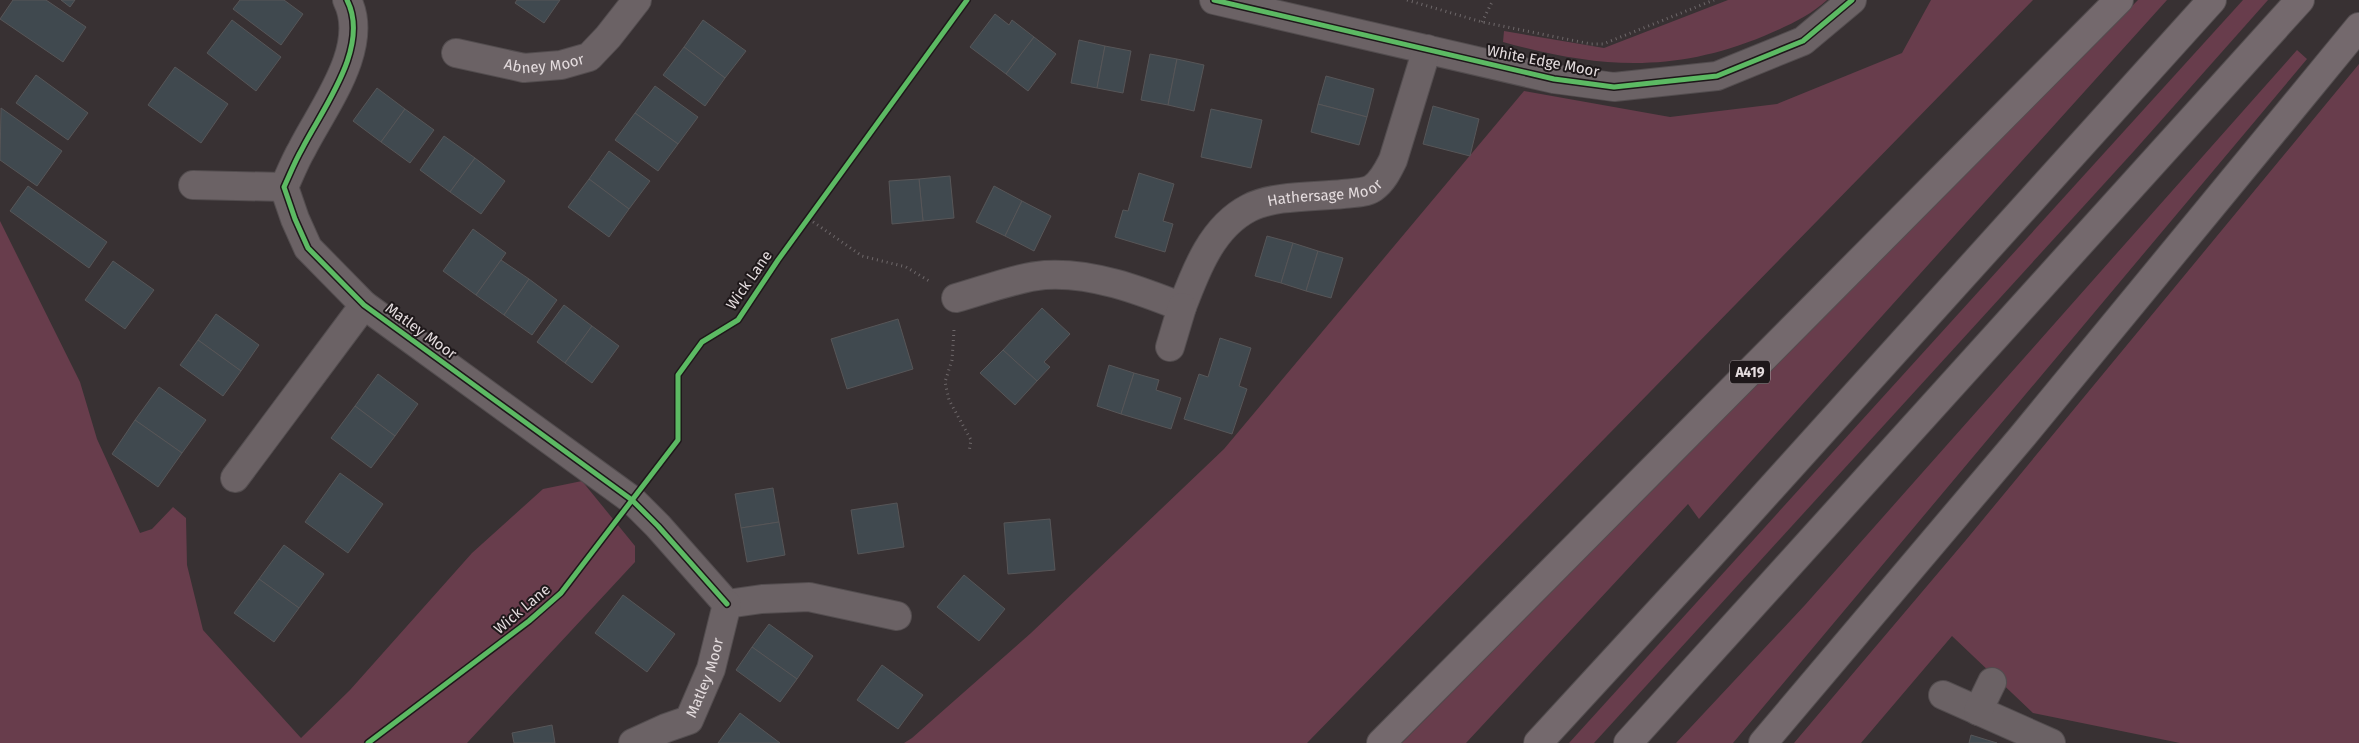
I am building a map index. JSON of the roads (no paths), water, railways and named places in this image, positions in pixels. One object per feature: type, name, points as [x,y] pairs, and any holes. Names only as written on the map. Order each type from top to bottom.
[{"type":"highway","name":"A419","points":[[1381,743],[2119,0]]},
{"type":"highway","points":[[1538,743],[1703,564],[2212,0]]},
{"type":"highway","points":[[1628,743],[2300,0]]},
{"type":"highway","points":[[1763,743],[2021,438],[2359,27]]},
{"type":"street","points":[[193,185],[284,187],[302,148],[336,88],[348,60],[353,30],[347,0]]},
{"type":"street","name":"Abney Moor","points":[[456,53],[524,68],[561,65],[589,57],[608,37],[637,0]]},
{"type":"street","name":"White Edge Moor","points":[[1214,0],[1295,9],[1427,49],[1554,79],[1614,87],[1717,76],[1803,41],[1852,0]]},
{"type":"street","name":"Hathersage Moor","points":[[1170,346],[1193,276],[1214,239],[1235,217],[1250,207],[1266,202],[1354,193],[1372,189],[1386,174],[1394,160],[1427,49]]},
{"type":"street","name":"Matley Moor","points":[[284,187],[308,248],[364,305],[632,500],[658,526],[727,604],[711,669],[688,720],[633,743]]},
{"type":"street","points":[[956,298],[1044,275],[1086,278],[1133,287],[1182,307]]},
{"type":"street","name":"Matley Moor","points":[[236,478],[364,305]]},
{"type":"street","points":[[727,604],[762,599],[809,597],[897,616]]},
{"type":"street","points":[[1978,711],[1992,682]]},
{"type":"street","points":[[1943,695],[2051,743]]}]
